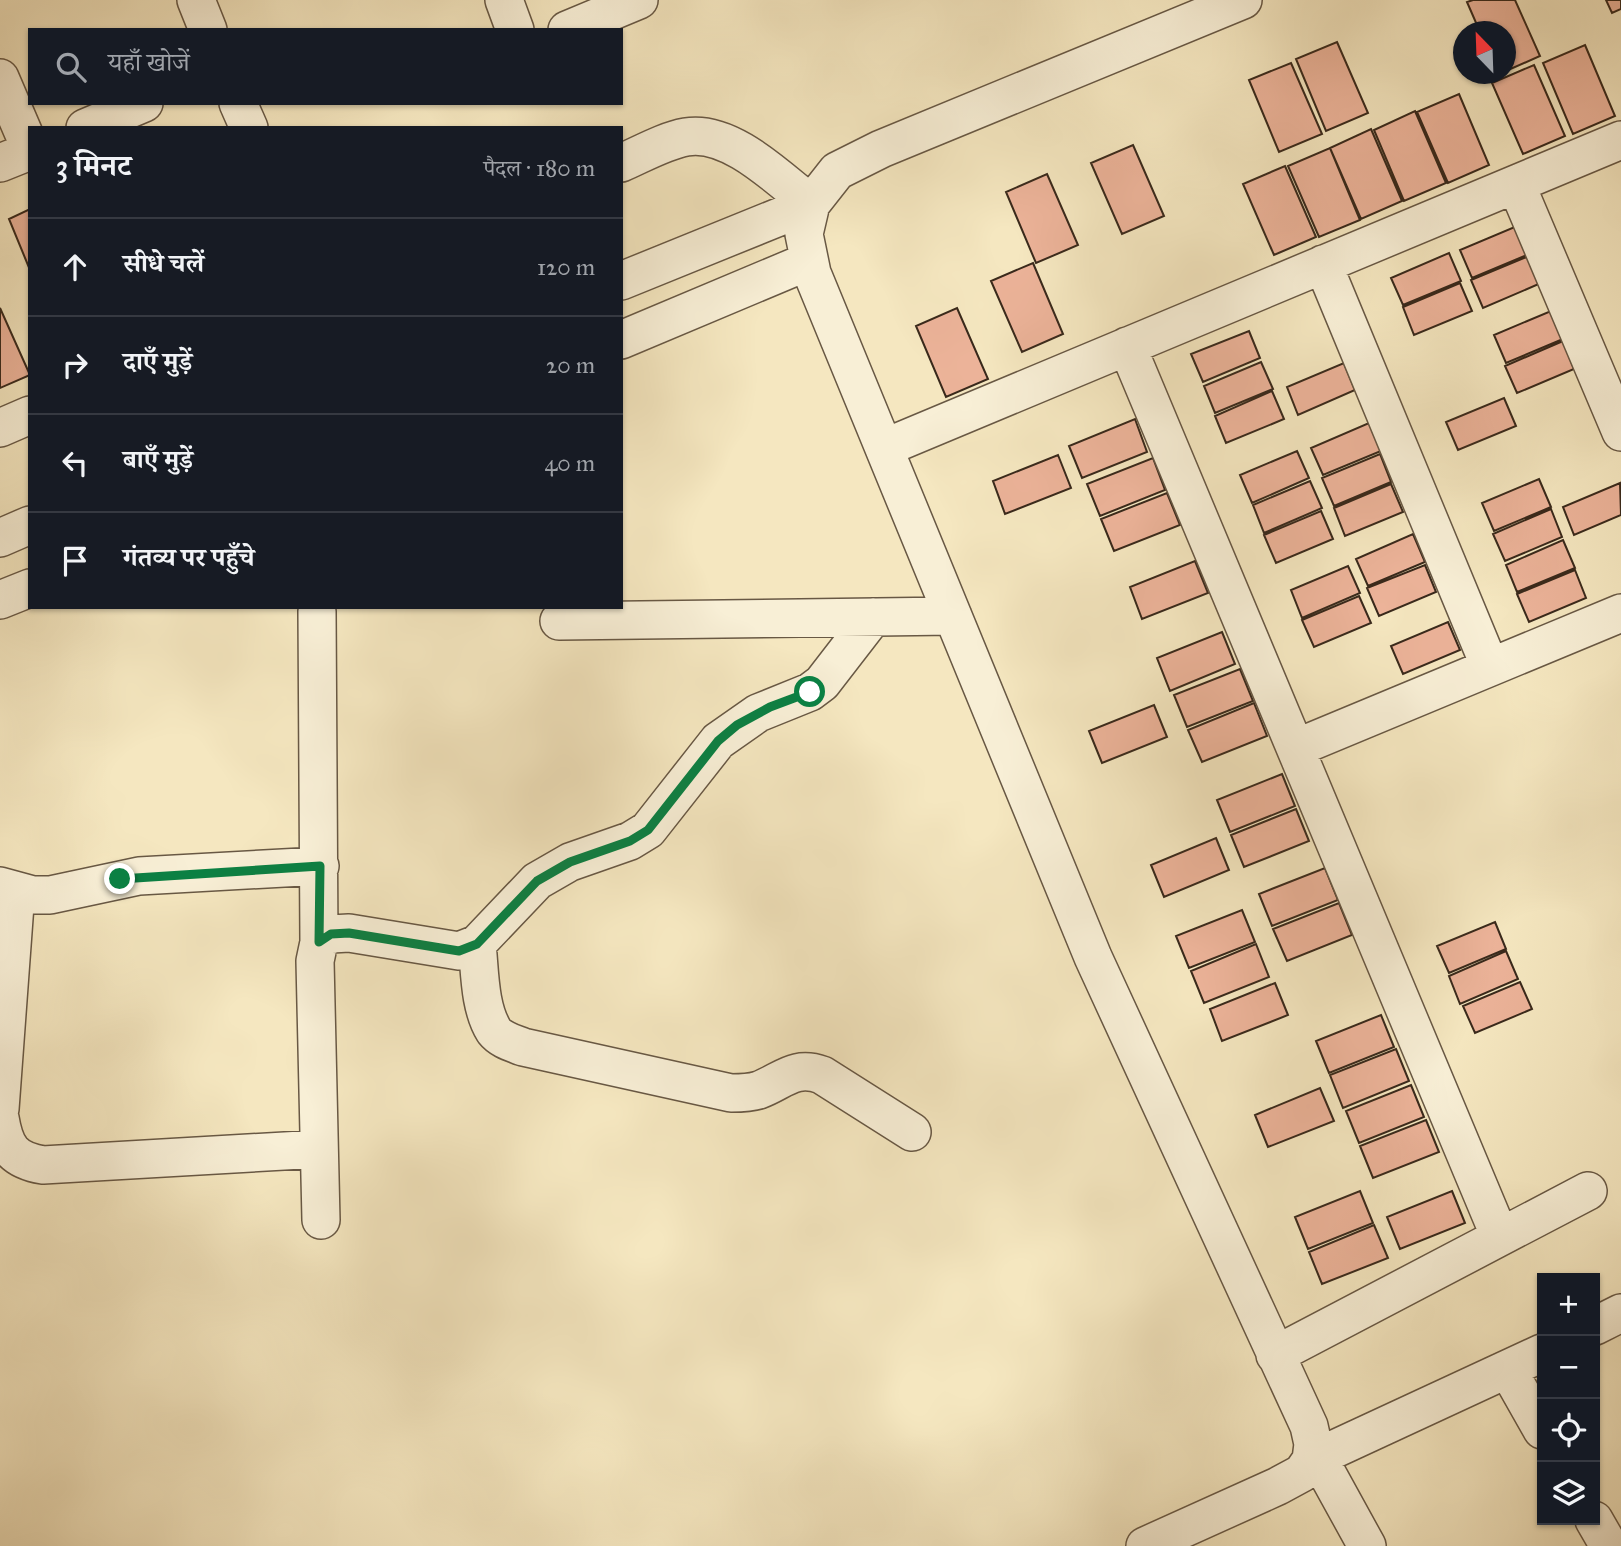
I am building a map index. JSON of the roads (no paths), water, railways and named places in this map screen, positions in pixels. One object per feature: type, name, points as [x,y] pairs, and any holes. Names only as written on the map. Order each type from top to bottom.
[{"type":"street","points":[[195,0],[207,28]]},
{"type":"street","points":[[504,0],[514,28]]},
{"type":"street","points":[[572,28],[639,0]]},
{"type":"street","points":[[1243,0],[1195,9],[837,171],[811,204],[804,234],[809,261],[1093,957],[1309,1426],[1314,1458],[1367,1546]]},
{"type":"street","points":[[0,78],[28,145]]},
{"type":"street","points":[[90,126],[139,105]]},
{"type":"street","points":[[239,105],[247,126]]},
{"type":"street","points":[[623,162],[670,142],[705,136],[723,141],[743,152],[811,204]]},
{"type":"street","points":[[884,448],[1621,140]]},
{"type":"street","points":[[0,163],[28,151]]},
{"type":"street","points":[[1516,184],[1621,432]]},
{"type":"street","points":[[623,280],[811,204]]},
{"type":"street","points":[[623,339],[809,261]]},
{"type":"street","points":[[1323,264],[1490,667]]},
{"type":"street","points":[[1128,346],[1500,1237]]},
{"type":"street","points":[[0,428],[28,416]]},
{"type":"street","points":[[0,538],[28,526]]},
{"type":"street","points":[[0,600],[28,589]]},
{"type":"street","points":[[317,611],[320,866],[319,942],[315,961],[320,1220]]},
{"type":"street","points":[[1296,748],[1621,613]]},
{"type":"street","points":[[559,621],[953,616]]},
{"type":"street","points":[[319,942],[331,934],[349,933],[459,951],[477,944],[537,881],[587,855],[630,841],[648,830],[718,741],[758,713],[810,692],[822,682],[873,617]]},
{"type":"street","points":[[0,1110],[8,888],[33,895],[50,895],[139,876],[320,866]]},
{"type":"street","points":[[477,944],[488,1015],[495,1032],[506,1041],[731,1093],[758,1090],[797,1071],[810,1070],[912,1132]]},
{"type":"street","points":[[0,1118],[8,1147],[26,1162],[43,1165],[319,1149]]},
{"type":"street","points":[[1275,1355],[1588,1191]]},
{"type":"street","points":[[1600,1323],[1621,1312]]},
{"type":"street","points":[[1145,1546],[1201,1534],[1302,1473],[1314,1458],[1537,1356]]},
{"type":"street","points":[[1508,1370],[1537,1421]]},
{"type":"street","points":[[1597,1525],[1609,1546]]}]
